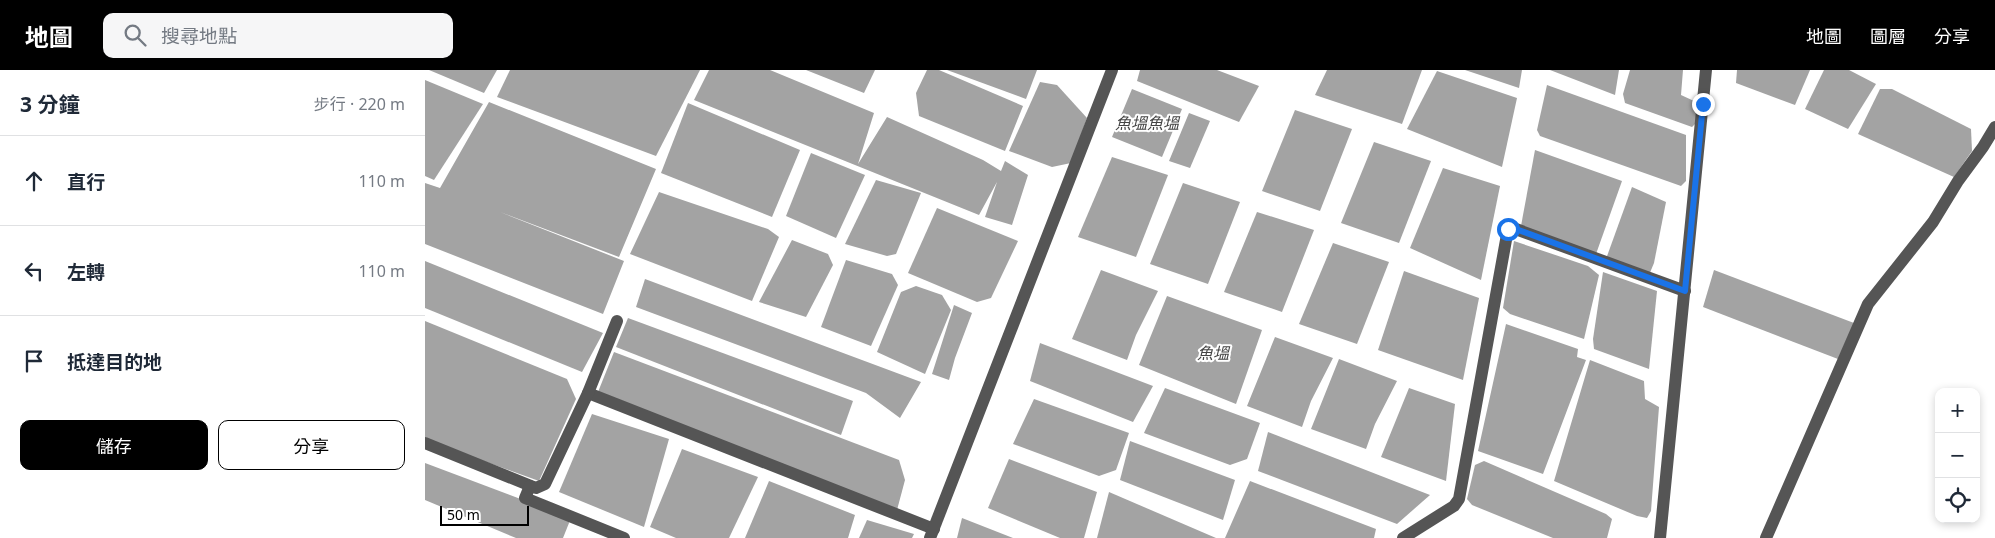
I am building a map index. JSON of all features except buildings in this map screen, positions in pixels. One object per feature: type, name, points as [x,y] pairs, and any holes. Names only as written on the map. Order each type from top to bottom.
[{"type":"street","points":[[587,393],[932,534],[1112,70]]},
{"type":"street","points":[[1660,538],[1706,70]]},
{"type":"street","points":[[1767,538],[1868,304],[1933,222],[1995,126]]},
{"type":"street","points":[[1403,538],[1454,506],[1459,499],[1508,229],[1513,228],[1685,291]]},
{"type":"street","points":[[425,443],[530,486],[536,488],[545,484],[587,393],[617,321]]},
{"type":"street","points":[[530,486],[525,498],[624,538]]},
{"type":"water","points":[[429,70],[497,70],[484,93]]},
{"type":"water","points":[[510,70],[700,70],[656,156],[497,97]]},
{"type":"water","points":[[709,70],[770,70],[874,113],[858,164],[887,117],[983,160],[1001,171],[1005,161],[1028,175],[1012,225],[985,217],[997,182],[979,215],[694,100]]},
{"type":"water","points":[[806,70],[875,70],[864,93]]},
{"type":"water","points":[[927,70],[939,70],[1023,106],[1005,151],[919,116],[916,93]]},
{"type":"water","points":[[947,70],[1037,70],[1026,99]]},
{"type":"water","points":[[1140,70],[1217,70],[1259,86],[1239,122],[1137,81]]},
{"type":"water","points":[[1327,70],[1422,70],[1402,124],[1315,95]]},
{"type":"water","points":[[1465,70],[1522,70],[1519,88]]},
{"type":"water","points":[[1550,70],[1619,70],[1615,95]]},
{"type":"water","points":[[1630,70],[1683,70],[1681,95],[1694,101],[1698,121],[1692,127],[1625,103],[1623,94]]},
{"type":"water","points":[[1737,70],[1810,70],[1795,105],[1736,83]]},
{"type":"water","points":[[1824,70],[1849,70],[1876,84],[1848,129],[1805,109]]},
{"type":"water","points":[[1437,71],[1517,98],[1502,167],[1407,129]]},
{"type":"water","points":[[425,80],[483,104],[434,180],[425,176]]},
{"type":"water","points":[[1040,82],[1057,85],[1087,118],[1071,163],[1052,167],[1009,151]]},
{"type":"water","points":[[1547,85],[1686,135],[1686,181],[1681,186],[1540,136],[1537,130]]},
{"type":"water","name":"魚塭魚塭","points":[[1132,89],[1182,109],[1162,157],[1112,137]]},
{"type":"water","points":[[1880,89],[1892,89],[1971,129],[1972,151],[1954,177],[1858,134]]},
{"type":"water","points":[[489,102],[656,169],[619,257],[500,212],[624,261],[603,314],[425,244],[425,183],[440,188]]},
{"type":"water","points":[[688,103],[800,150],[772,217],[661,173]]},
{"type":"water","points":[[1295,110],[1352,129],[1320,211],[1262,191]]},
{"type":"water","points":[[1189,113],[1210,121],[1190,168],[1169,161]]},
{"type":"water","points":[[1374,142],[1431,161],[1399,243],[1341,223]]},
{"type":"water","points":[[1535,150],[1622,181],[1596,254],[1521,226]]},
{"type":"water","points":[[811,153],[865,175],[836,238],[786,216]]},
{"type":"water","points":[[1112,157],[1168,175],[1136,257],[1078,237]]},
{"type":"water","points":[[1443,168],[1500,186],[1481,280],[1410,248]]},
{"type":"water","points":[[876,180],[921,193],[896,254],[887,256],[845,244]]},
{"type":"water","points":[[1183,183],[1240,202],[1208,284],[1150,264]]},
{"type":"water","points":[[1632,187],[1666,202],[1654,263],[1649,275],[1606,259]]},
{"type":"water","points":[[659,192],[768,229],[779,237],[752,301],[630,254]]},
{"type":"water","points":[[937,208],[1018,241],[991,298],[977,302],[908,273]]},
{"type":"water","points":[[1257,212],[1314,230],[1282,312],[1224,292]]},
{"type":"water","points":[[792,240],[828,254],[833,265],[806,317],[759,302]]},
{"type":"water","points":[[1514,241],[1588,266],[1599,275],[1584,339],[1510,314],[1503,308]]},
{"type":"water","points":[[1333,243],[1389,262],[1357,344],[1299,324]]},
{"type":"water","points":[[846,260],[892,274],[898,285],[871,346],[821,327]]},
{"type":"water","points":[[425,261],[603,333],[582,372],[425,308]]},
{"type":"water","points":[[1101,270],[1158,291],[1136,335],[1127,360],[1072,339]]},
{"type":"water","points":[[1714,270],[1854,323],[1838,359],[1703,307]]},
{"type":"water","points":[[1404,271],[1479,298],[1463,380],[1378,350]]},
{"type":"water","points":[[1603,272],[1657,291],[1649,369],[1594,349],[1593,339]]},
{"type":"water","points":[[645,279],[921,382],[900,418],[866,393],[636,307]]},
{"type":"water","points":[[916,286],[942,295],[951,310],[925,374],[877,352],[901,292]]},
{"type":"water","name":"魚塭","points":[[1167,296],[1262,330],[1236,404],[1139,365]]},
{"type":"water","points":[[954,305],[972,313],[949,380],[932,374]]},
{"type":"water","points":[[628,318],[853,401],[841,435],[616,347]]},
{"type":"water","points":[[425,321],[567,379],[576,399],[539,481],[425,440]]},
{"type":"water","points":[[1506,324],[1578,349],[1577,357],[1586,360],[1543,474],[1478,451]]},
{"type":"water","name":"魚塭","points":[[1275,337],[1333,358],[1311,401],[1302,427],[1247,406]]},
{"type":"water","points":[[1040,343],[1153,386],[1133,422],[1030,381]]},
{"type":"water","points":[[614,352],[899,460],[905,480],[897,510],[598,392]]},
{"type":"water","points":[[1339,359],[1397,381],[1375,424],[1366,449],[1311,429]]},
{"type":"water","points":[[1590,360],[1644,381],[1645,399],[1659,407],[1651,511],[1647,518],[1637,516],[1554,481]]},
{"type":"water","name":"魚塭","points":[[1165,388],[1260,423],[1247,459],[1230,465],[1144,433]]},
{"type":"water","points":[[1409,388],[1455,404],[1446,481],[1381,457]]},
{"type":"water","points":[[1034,399],[1129,433],[1116,470],[1099,476],[1013,444]]},
{"type":"water","points":[[592,414],[669,439],[644,527],[559,492]]},
{"type":"water","points":[[1268,432],[1430,495],[1397,524],[1258,471]]},
{"type":"water","points":[[1130,441],[1235,480],[1223,520],[1120,480]]},
{"type":"water","points":[[682,449],[758,477],[729,538],[676,538],[650,527]]},
{"type":"water","points":[[1009,459],[1097,492],[1084,538],[1060,538],[988,508]]},
{"type":"water","points":[[1484,461],[1606,514],[1612,519],[1607,538],[1553,538],[1472,505],[1467,499],[1475,465]]},
{"type":"water","points":[[425,463],[571,518],[563,538],[516,538],[425,500]]},
{"type":"water","points":[[769,481],[855,515],[848,538],[745,538]]},
{"type":"water","points":[[1250,481],[1376,529],[1374,538],[1225,538]]},
{"type":"water","points":[[1109,492],[1216,538],[1097,538]]},
{"type":"water","points":[[962,518],[1013,538],[957,538]]},
{"type":"water","points":[[867,520],[914,534],[912,538],[859,538]]},
{"type":"route","points":[[1508,229],[1513,228],[1685,291],[1703,104]]}]
